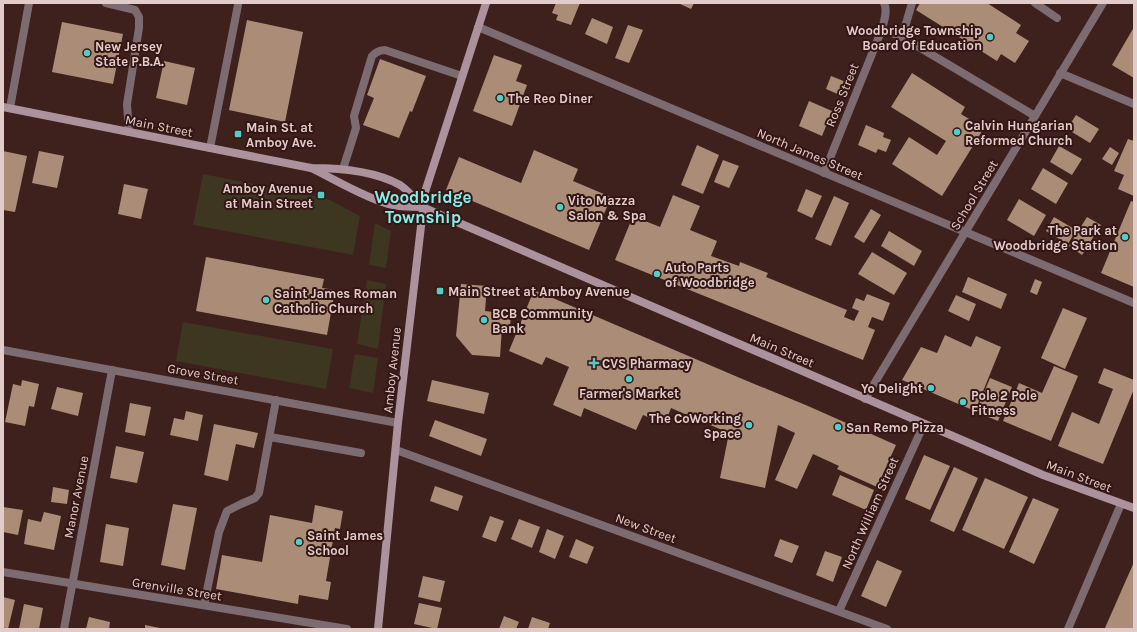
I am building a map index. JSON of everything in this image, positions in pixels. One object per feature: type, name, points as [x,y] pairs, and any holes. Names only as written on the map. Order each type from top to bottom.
[{"type":"main road","name":"Amboy Avenue","points":[[378,629],[398,422],[422,207],[428,178],[486,3]]},
{"type":"main road","name":"Main Street","points":[[6,107],[311,168],[343,169],[386,179],[401,186],[413,196],[422,207]]},
{"type":"main road","name":"Main Street","points":[[311,168],[373,199],[405,207],[422,207],[1043,475],[1134,508]]},
{"type":"street","points":[[6,107],[29,3]]},
{"type":"street","points":[[106,3],[135,10],[140,17],[140,28],[127,104],[129,132]]},
{"type":"street","name":"Ross Street","points":[[824,173],[882,29],[886,15],[884,3]]},
{"type":"street","points":[[902,37],[912,3]]},
{"type":"street","points":[[1035,3],[1057,18]]},
{"type":"street","name":"School Street","points":[[865,399],[1060,73],[1104,3]]},
{"type":"street","points":[[210,148],[238,5]]},
{"type":"street","name":"North James Street","points":[[478,27],[1134,303]]},
{"type":"street","points":[[882,29],[902,37],[1035,116]]},
{"type":"street","points":[[343,169],[356,128],[354,116],[372,56],[374,54],[378,51],[385,50],[462,76]]},
{"type":"street","points":[[1060,73],[1134,104]]},
{"type":"street","name":"Grove Street","points":[[3,350],[398,422]]},
{"type":"street","name":"Manor Avenue","points":[[64,629],[112,370]]},
{"type":"street","points":[[204,605],[219,532],[227,511],[254,498],[260,493],[276,400]]},
{"type":"street","name":"North William Street","points":[[839,611],[924,424]]},
{"type":"street","points":[[270,437],[361,453]]},
{"type":"street","name":"New Street","points":[[396,450],[887,629]]},
{"type":"street","points":[[1068,629],[1121,504]]},
{"type":"street","name":"Grenville Street","points":[[3,572],[347,629]]},
{"type":"shaded area","points":[[203,174],[328,199],[360,216],[353,255],[193,225]]},
{"type":"shaded area","points":[[375,223],[391,231],[386,268],[369,265]]},
{"type":"shaded area","points":[[367,280],[386,284],[378,349],[357,344]]},
{"type":"shaded area","points":[[183,322],[333,349],[326,389],[176,361]]},
{"type":"shaded area","points":[[355,354],[378,358],[373,393],[349,388]]},
{"type":"building","points":[[556,3],[580,3],[571,25],[556,20],[558,15],[552,13]]},
{"type":"building","points":[[678,3],[694,3],[691,9]]},
{"type":"building","name":"Woodbridge Township Board Of Education","points":[[920,3],[987,3],[1021,25],[1016,33],[1029,41],[1015,63],[1001,54],[997,61],[916,10]]},
{"type":"building","points":[[592,18],[613,27],[607,44],[585,34]]},
{"type":"building","points":[[247,20],[303,32],[285,122],[229,110]]},
{"type":"building","name":"New Jersey State P.B.A.","points":[[62,22],[123,34],[113,84],[52,72]]},
{"type":"building","points":[[628,25],[643,30],[629,63],[615,58]]},
{"type":"building","points":[[1134,27],[1134,78],[1112,65]]},
{"type":"building","name":"The Reo Diner","points":[[494,55],[522,65],[516,81],[527,85],[512,126],[473,111]]},
{"type":"building","points":[[380,59],[426,76],[412,112],[410,111],[399,138],[363,125],[374,98],[367,95]]},
{"type":"building","points":[[164,61],[195,68],[187,105],[156,98]]},
{"type":"building","name":"Calvin Hungarian Reformed Church","points":[[912,73],[965,107],[961,114],[984,128],[942,196],[892,164],[909,137],[937,155],[946,141],[891,107]]},
{"type":"building","points":[[831,76],[846,82],[840,95],[826,89]]},
{"type":"building","points":[[809,101],[832,111],[822,136],[799,126]]},
{"type":"building","points":[[1076,115],[1099,129],[1090,143],[1067,129]]},
{"type":"building","points":[[866,125],[884,133],[883,137],[891,140],[886,152],[878,149],[876,153],[858,145]]},
{"type":"building","points":[[1128,139],[1134,141],[1134,196],[1118,189],[1124,175],[1114,171]]},
{"type":"building","points":[[697,145],[719,155],[703,194],[681,185]]},
{"type":"building","points":[[1059,146],[1082,159],[1072,175],[1050,162]]},
{"type":"building","points":[[1110,147],[1119,153],[1112,165],[1102,159]]},
{"type":"building","points":[[534,150],[578,169],[573,181],[611,197],[589,250],[446,190],[459,157],[521,183]]},
{"type":"building","points":[[3,151],[27,156],[15,212],[3,210]]},
{"type":"building","points":[[39,151],[64,156],[57,188],[32,183]]},
{"type":"building","points":[[723,160],[739,166],[729,188],[714,182]]},
{"type":"building","points":[[1043,168],[1068,183],[1056,204],[1031,189]]},
{"type":"building","points":[[124,184],[148,189],[141,219],[118,214]]},
{"type":"building","points":[[806,189],[822,196],[812,218],[797,211]]},
{"type":"building","points":[[673,195],[700,206],[690,230],[717,241],[711,256],[739,266],[740,262],[768,273],[766,277],[847,310],[844,317],[854,321],[859,311],[852,308],[856,298],[864,301],[867,294],[890,303],[883,321],[872,317],[868,327],[875,330],[863,360],[615,260],[633,216],[660,227]]},
{"type":"building","points":[[834,196],[849,203],[831,246],[815,239]]},
{"type":"building","points":[[1019,199],[1046,215],[1034,236],[1007,220]]},
{"type":"building","name":"The Park at Woodbridge Station","points":[[1131,201],[1134,202],[1134,287],[1101,273]]},
{"type":"building","points":[[871,209],[881,215],[864,243],[854,237]]},
{"type":"building","points":[[1054,217],[1076,230],[1068,244],[1046,231]]},
{"type":"building","points":[[1087,217],[1101,225],[1082,255],[1069,246]]},
{"type":"building","points":[[889,231],[922,251],[914,266],[881,246]]},
{"type":"building","points":[[872,252],[907,273],[894,295],[858,274]]},
{"type":"building","name":"Saint James Roman Catholic Church","points":[[206,257],[324,279],[322,288],[335,290],[327,335],[196,311]]},
{"type":"building","points":[[968,277],[1007,294],[1001,309],[962,292]]},
{"type":"building","points":[[1035,279],[1042,282],[1037,295],[1030,292]]},
{"type":"building","name":"BCB Community Bank","points":[[461,284],[487,286],[485,311],[511,314],[510,327],[502,327],[500,357],[472,355],[456,336]]},
{"type":"building","points":[[534,290],[808,406],[896,445],[877,487],[837,469],[839,466],[813,454],[797,489],[775,480],[795,433],[778,425],[765,488],[720,478],[729,433],[671,408],[665,424],[643,415],[636,430],[584,408],[581,417],[553,405],[569,367],[546,357],[542,365],[509,351]]},
{"type":"building","points":[[956,295],[976,304],[969,321],[948,311]]},
{"type":"building","points":[[1063,308],[1087,318],[1065,369],[1041,358]]},
{"type":"building","points":[[945,335],[971,347],[976,336],[1001,347],[975,411],[902,380],[921,347],[937,353]]},
{"type":"building","points":[[1054,366],[1078,376],[1051,441],[1003,421],[1019,383],[1042,393]]},
{"type":"building","points":[[1104,368],[1134,380],[1134,389],[1103,464],[1058,446],[1072,412],[1099,424],[1113,389],[1098,383]]},
{"type":"building","points":[[990,378],[1012,387],[998,421],[976,412]]},
{"type":"building","points":[[22,380],[39,384],[34,407],[29,406],[25,426],[5,422],[13,384],[21,386]]},
{"type":"building","points":[[432,380],[489,393],[484,414],[427,401]]},
{"type":"building","points":[[57,387],[83,393],[78,416],[51,409]]},
{"type":"building","points":[[130,403],[151,407],[145,436],[125,432]]},
{"type":"building","points":[[186,411],[203,415],[198,441],[170,435],[174,418],[184,420]]},
{"type":"building","points":[[435,420],[487,439],[481,456],[429,436]]},
{"type":"building","points":[[214,424],[258,433],[254,448],[236,444],[228,481],[204,475]]},
{"type":"building","points":[[116,446],[144,452],[137,483],[110,478]]},
{"type":"building","points":[[924,455],[950,466],[930,510],[905,499]]},
{"type":"building","points":[[954,467],[978,478],[954,532],[930,521]]},
{"type":"building","points":[[840,475],[874,490],[866,510],[832,495]]},
{"type":"building","points":[[985,478],[1028,497],[1004,549],[962,530]]},
{"type":"building","points":[[435,486],[463,496],[458,511],[430,501]]},
{"type":"building","points":[[53,487],[69,490],[67,504],[51,502]]},
{"type":"building","points":[[1033,498],[1059,509],[1034,564],[1009,552]]},
{"type":"building","points":[[173,504],[197,508],[185,570],[161,565]]},
{"type":"building","name":"Saint James School","points":[[315,505],[343,511],[340,529],[335,528],[326,581],[331,582],[328,600],[299,595],[298,604],[216,589],[222,555],[262,562],[270,515],[312,523]]},
{"type":"building","points":[[3,507],[23,510],[18,535],[3,532]]},
{"type":"building","points":[[44,512],[61,516],[54,550],[24,544],[28,519],[41,522]]},
{"type":"building","points":[[490,516],[504,521],[496,542],[482,537]]},
{"type":"building","points":[[519,519],[540,527],[532,548],[511,539]]},
{"type":"building","points":[[106,524],[129,528],[123,566],[100,562]]},
{"type":"building","points":[[547,529],[564,536],[555,559],[539,552]]},
{"type":"building","points":[[576,539],[594,547],[587,564],[569,557]]},
{"type":"building","points":[[780,539],[799,546],[792,563],[774,556]]},
{"type":"building","points":[[825,551],[842,557],[833,582],[816,575]]},
{"type":"building","points":[[877,560],[902,571],[886,607],[861,596]]},
{"type":"building","points":[[1134,562],[1134,629],[1107,629],[1105,628]]},
{"type":"building","points":[[423,576],[445,581],[440,602],[418,597]]},
{"type":"building","points":[[3,597],[15,600],[8,629],[3,627]]},
{"type":"building","points":[[419,603],[442,608],[437,629],[414,624]]},
{"type":"building","points":[[24,604],[43,608],[39,629],[19,629]]},
{"type":"building","points":[[504,616],[519,622],[516,629],[499,629]]},
{"type":"building","points":[[89,617],[110,622],[109,629],[86,629]]},
{"type":"building","points":[[532,617],[550,623],[548,629],[528,629]]},
{"type":"building","points":[[145,625],[160,628],[160,629],[145,629]]},
{"type":"place","name":"Woodbridge Township Board Of Education","points":[[990,37]]},
{"type":"place","name":"New Jersey State P.B.A.","points":[[87,53]]},
{"type":"place","name":"The Reo Diner","points":[[500,98]]},
{"type":"place","name":"Calvin Hungarian Reformed Church","points":[[957,132]]},
{"type":"place","name":"Main St. at Amboy Ave.","points":[[238,134]]},
{"type":"place","name":"Amboy Avenue at Main Street","points":[[321,195]]},
{"type":"place","name":"Vito Mazza Salon & Spa","points":[[560,207]]},
{"type":"place","name":"The Park at Woodbridge Station","points":[[1125,237]]},
{"type":"place","name":"Auto Parts of Woodbridge","points":[[657,274]]},
{"type":"place","name":"Main Street at Amboy Avenue","points":[[440,291]]},
{"type":"place","name":"Saint James Roman Catholic Church","points":[[266,300]]},
{"type":"place","name":"BCB Community Bank","points":[[484,320]]},
{"type":"place","name":"CVS Pharmacy","points":[[594,363]]},
{"type":"place","name":"Farmer's Market","points":[[629,379]]},
{"type":"place","name":"Yo Delight","points":[[931,388]]},
{"type":"place","name":"Pole 2 Pole Fitness","points":[[963,402]]},
{"type":"place","name":"The CoWorking Space","points":[[749,425]]},
{"type":"place","name":"San Remo Pizza","points":[[838,427]]},
{"type":"place","name":"Saint James School","points":[[299,542]]},
{"type":"district","name":"Woodbridge Township","points":[[423,207]]}]
